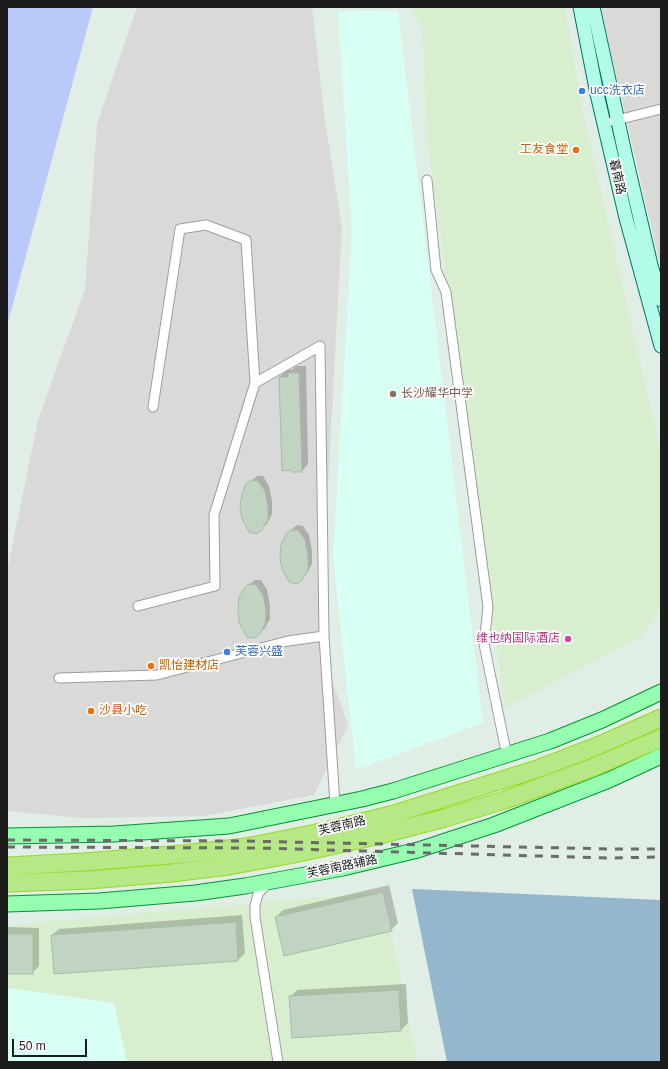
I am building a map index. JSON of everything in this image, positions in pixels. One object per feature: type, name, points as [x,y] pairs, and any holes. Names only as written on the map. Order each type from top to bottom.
[{"type":"highway","name":"芙蓉南路","points":[[7,866],[84,862],[246,846],[321,832],[394,814],[540,768],[595,747],[661,718]]},
{"type":"highway","name":"芙蓉南路","points":[[7,883],[89,880],[172,873],[229,866],[294,854],[430,822],[505,800],[582,772],[661,738]]},
{"type":"highway","points":[[7,858],[142,857]]},
{"type":"main road","name":"暮南路","points":[[580,7],[610,122],[661,300]]},
{"type":"main road","name":"暮南路","points":[[593,7],[610,122],[638,267],[661,346]]},
{"type":"main road","points":[[7,836],[108,835],[229,826],[335,804],[393,791],[507,756],[550,741],[602,720],[661,692]]},
{"type":"main road","name":"芙蓉南路辅路","points":[[7,904],[146,898],[218,890],[274,881],[371,861],[418,850],[535,810],[609,780],[661,756]]},
{"type":"street","points":[[610,122],[661,109]]},
{"type":"street","points":[[427,180],[436,270],[446,292],[488,606],[484,644],[507,756]]},
{"type":"street","points":[[138,606],[215,586],[214,515],[255,383],[246,240],[206,225],[180,229],[153,407]]},
{"type":"street","points":[[255,383],[320,346],[324,636],[335,804]]},
{"type":"street","points":[[59,678],[157,675],[288,640],[324,636]]},
{"type":"street","points":[[274,881],[262,889],[258,894],[255,906],[255,917],[278,1062]]},
{"type":"shaded area","points":[[7,7],[93,7],[7,326]]},
{"type":"shaded area","points":[[137,7],[312,7],[324,114],[342,228],[323,576],[325,661],[348,725],[314,795],[204,816],[83,818],[7,811],[7,571],[38,420],[85,289],[97,124]]},
{"type":"shaded area","points":[[411,7],[565,7],[583,112],[661,454],[661,606],[642,636],[505,708],[428,146],[422,28]]},
{"type":"shaded area","points":[[601,7],[661,7],[661,269],[603,18]]},
{"type":"shaded area","name":"长沙耀华中学","points":[[338,11],[398,11],[483,723],[356,770],[333,556],[352,232]]},
{"type":"shaded area","points":[[412,889],[661,900],[661,1062],[447,1062]]},
{"type":"shaded area","points":[[383,892],[417,1062],[127,1062],[114,1003],[7,988],[7,925]]},
{"type":"shaded area","points":[[7,988],[114,1003],[127,1062],[7,1062]]},
{"type":"building","points":[[288,373],[299,373],[302,472],[291,472],[291,470],[282,471],[279,377],[288,377]]},
{"type":"building","points":[[251,480],[258,481],[265,491],[268,507],[268,520],[262,530],[257,534],[249,532],[242,519],[240,507],[242,494],[246,484]]},
{"type":"building","points":[[291,530],[298,530],[305,540],[308,556],[308,570],[302,580],[297,584],[289,582],[282,569],[280,557],[281,544],[286,534]]},
{"type":"building","points":[[249,584],[256,585],[263,595],[266,611],[265,624],[260,634],[255,638],[247,637],[239,623],[239,598],[244,588]]},
{"type":"building","points":[[383,892],[392,931],[284,956],[275,917]]},
{"type":"building","points":[[236,922],[238,961],[54,974],[51,935]]},
{"type":"building","points":[[7,934],[33,934],[33,974],[7,974]]},
{"type":"building","points":[[399,990],[401,1031],[292,1038],[289,996]]},
{"type":"railway","points":[[7,840],[243,841],[661,849]]},
{"type":"railway","points":[[7,847],[258,848],[609,858],[661,857]]},
{"type":"place","name":"ucc洗衣店","points":[[582,91]]},
{"type":"place","name":"工友食堂","points":[[576,150]]},
{"type":"place","name":"长沙耀华中学","points":[[393,394]]},
{"type":"place","name":"维也纳国际酒店","points":[[568,639]]},
{"type":"place","name":"芙蓉兴盛","points":[[227,652]]},
{"type":"place","name":"凯怡建材店","points":[[151,666]]},
{"type":"place","name":"沙县小吃","points":[[91,711]]}]
